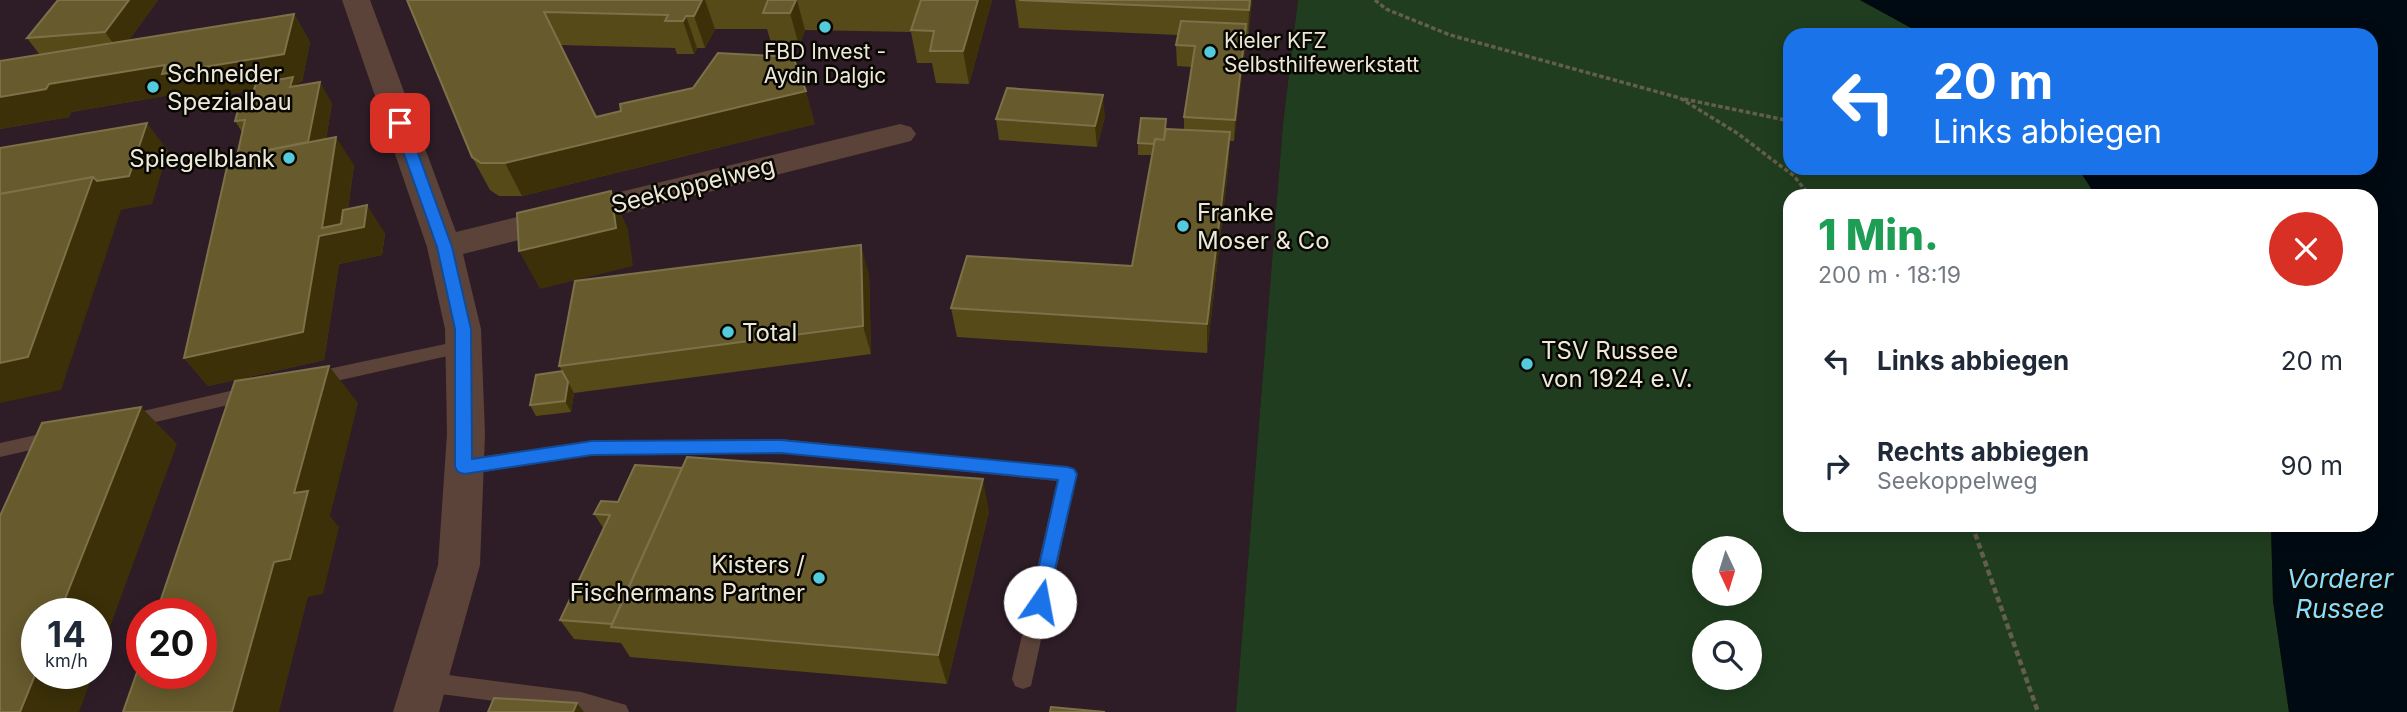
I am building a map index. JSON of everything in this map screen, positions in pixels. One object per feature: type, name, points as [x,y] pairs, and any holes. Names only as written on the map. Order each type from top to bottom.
[{"type":"street","points":[[356,0],[444,247],[464,345],[464,467],[458,565],[420,697]]},
{"type":"street","name":"Seekoppelweg","points":[[444,247],[900,134]]},
{"type":"lane","points":[[300,382],[464,345]]},
{"type":"lane","points":[[109,425],[273,388]]},
{"type":"lane","points":[[0,450],[68,435]]},
{"type":"lane","points":[[464,467],[592,448],[767,446],[1068,474],[1023,678]]},
{"type":"lane","points":[[420,697],[581,702],[618,712]]},
{"type":"path","points":[[1375,0],[1387,9],[1450,35],[1680,98],[1783,120]]},
{"type":"path","points":[[1680,98],[1737,133],[1783,168]]},
{"type":"path","points":[[1793,175],[1804,189]]},
{"type":"path","points":[[1974,532],[2038,712]]},
{"type":"shaded area","points":[[0,0],[1298,0],[1283,124],[1236,712],[0,712]]},
{"type":"green space","name":"TSV Russee von 1924 e.V.","points":[[1298,0],[1860,0],[1911,28],[1783,28],[1783,175],[2082,175],[2092,189],[1783,189],[1783,532],[2271,532],[2273,601],[2289,712],[1236,712],[1283,124]]},
{"type":"water","name":"Vorderer Russee","points":[[1860,0],[2407,0],[2407,712],[2289,712],[2273,601],[2271,532],[2378,532],[2378,189],[2092,189],[2082,175],[2378,175],[2378,28],[1911,28]]},
{"type":"building","points":[[58,0],[129,0],[105,32],[27,38]]},
{"type":"building","points":[[407,0],[702,0],[694,16],[686,16],[683,21],[665,21],[668,15],[544,12],[596,117],[621,111],[620,104],[693,88],[718,53],[793,57],[806,91],[505,163],[481,163],[472,157]]},
{"type":"building","points":[[768,0],[796,0],[790,13],[763,13]]},
{"type":"building","points":[[921,0],[978,0],[963,51],[930,51],[934,31],[911,30]]},
{"type":"building","points":[[1019,0],[1250,0],[1249,10]]},
{"type":"building","points":[[294,14],[284,54],[162,74],[165,65],[49,84],[46,89],[0,97],[0,61]]},
{"type":"building","points":[[1181,21],[1246,24],[1235,120],[1184,117],[1195,46],[1176,45]]},
{"type":"building","points":[[293,77],[290,87],[320,82],[308,142],[237,156],[245,120],[235,121],[238,110],[247,108],[256,84]]},
{"type":"building","points":[[1007,88],[1103,95],[1095,126],[996,119]]},
{"type":"building","points":[[1141,118],[1166,119],[1164,140],[1155,139],[1154,144],[1138,143]]},
{"type":"building","points":[[147,123],[129,176],[97,181],[93,177],[0,194],[0,148]]},
{"type":"building","name":"Franke Moser & Co","points":[[1166,129],[1230,132],[1207,324],[951,308],[967,256],[1132,266],[1155,139],[1164,140]]},
{"type":"building","points":[[336,137],[322,228],[341,224],[343,210],[367,205],[364,227],[319,236],[303,332],[184,358],[229,158]]},
{"type":"building","points":[[93,177],[28,357],[0,363],[0,194]]},
{"type":"building","points":[[611,191],[616,228],[519,251],[517,213]]},
{"type":"building","points":[[861,245],[863,326],[559,366],[575,281]]},
{"type":"building","points":[[329,366],[294,493],[308,491],[290,559],[274,562],[232,712],[123,712],[131,689],[217,689],[217,598],[161,598],[235,381]]},
{"type":"building","points":[[562,371],[568,382],[565,401],[530,405],[536,375]]},
{"type":"building","points":[[141,407],[65,598],[21,598],[21,689],[29,689],[20,712],[0,712],[0,516],[42,423]]},
{"type":"building","name":"Kisters / Fischermans Partner","points":[[687,457],[983,479],[938,655],[611,627]]},
{"type":"building","points":[[635,465],[682,468],[612,624],[560,620],[610,515],[594,514],[601,501],[618,502]]},
{"type":"building","points":[[494,698],[577,703],[573,712],[488,712]]},
{"type":"building","points":[[1051,707],[1105,712],[1050,712]]},
{"type":"place","name":"FBD Invest - Aydin Dalgic","points":[[825,27]]},
{"type":"place","name":"Kieler KFZ Selbsthilfewerkstatt","points":[[1210,52]]},
{"type":"place","name":"Schneider Spezialbau","points":[[153,87]]},
{"type":"place","name":"Spiegelblank","points":[[289,158]]},
{"type":"place","name":"Franke Moser & Co","points":[[1183,226]]},
{"type":"place","name":"Total","points":[[728,332]]},
{"type":"place","name":"TSV Russee von 1924 e.V.","points":[[1527,364]]},
{"type":"place","name":"Kisters / Fischermans Partner","points":[[819,578]]},
{"type":"route","points":[[400,123],[444,247],[463,329],[466,433],[464,467],[592,448],[781,446],[1068,474],[1040,602]]}]
